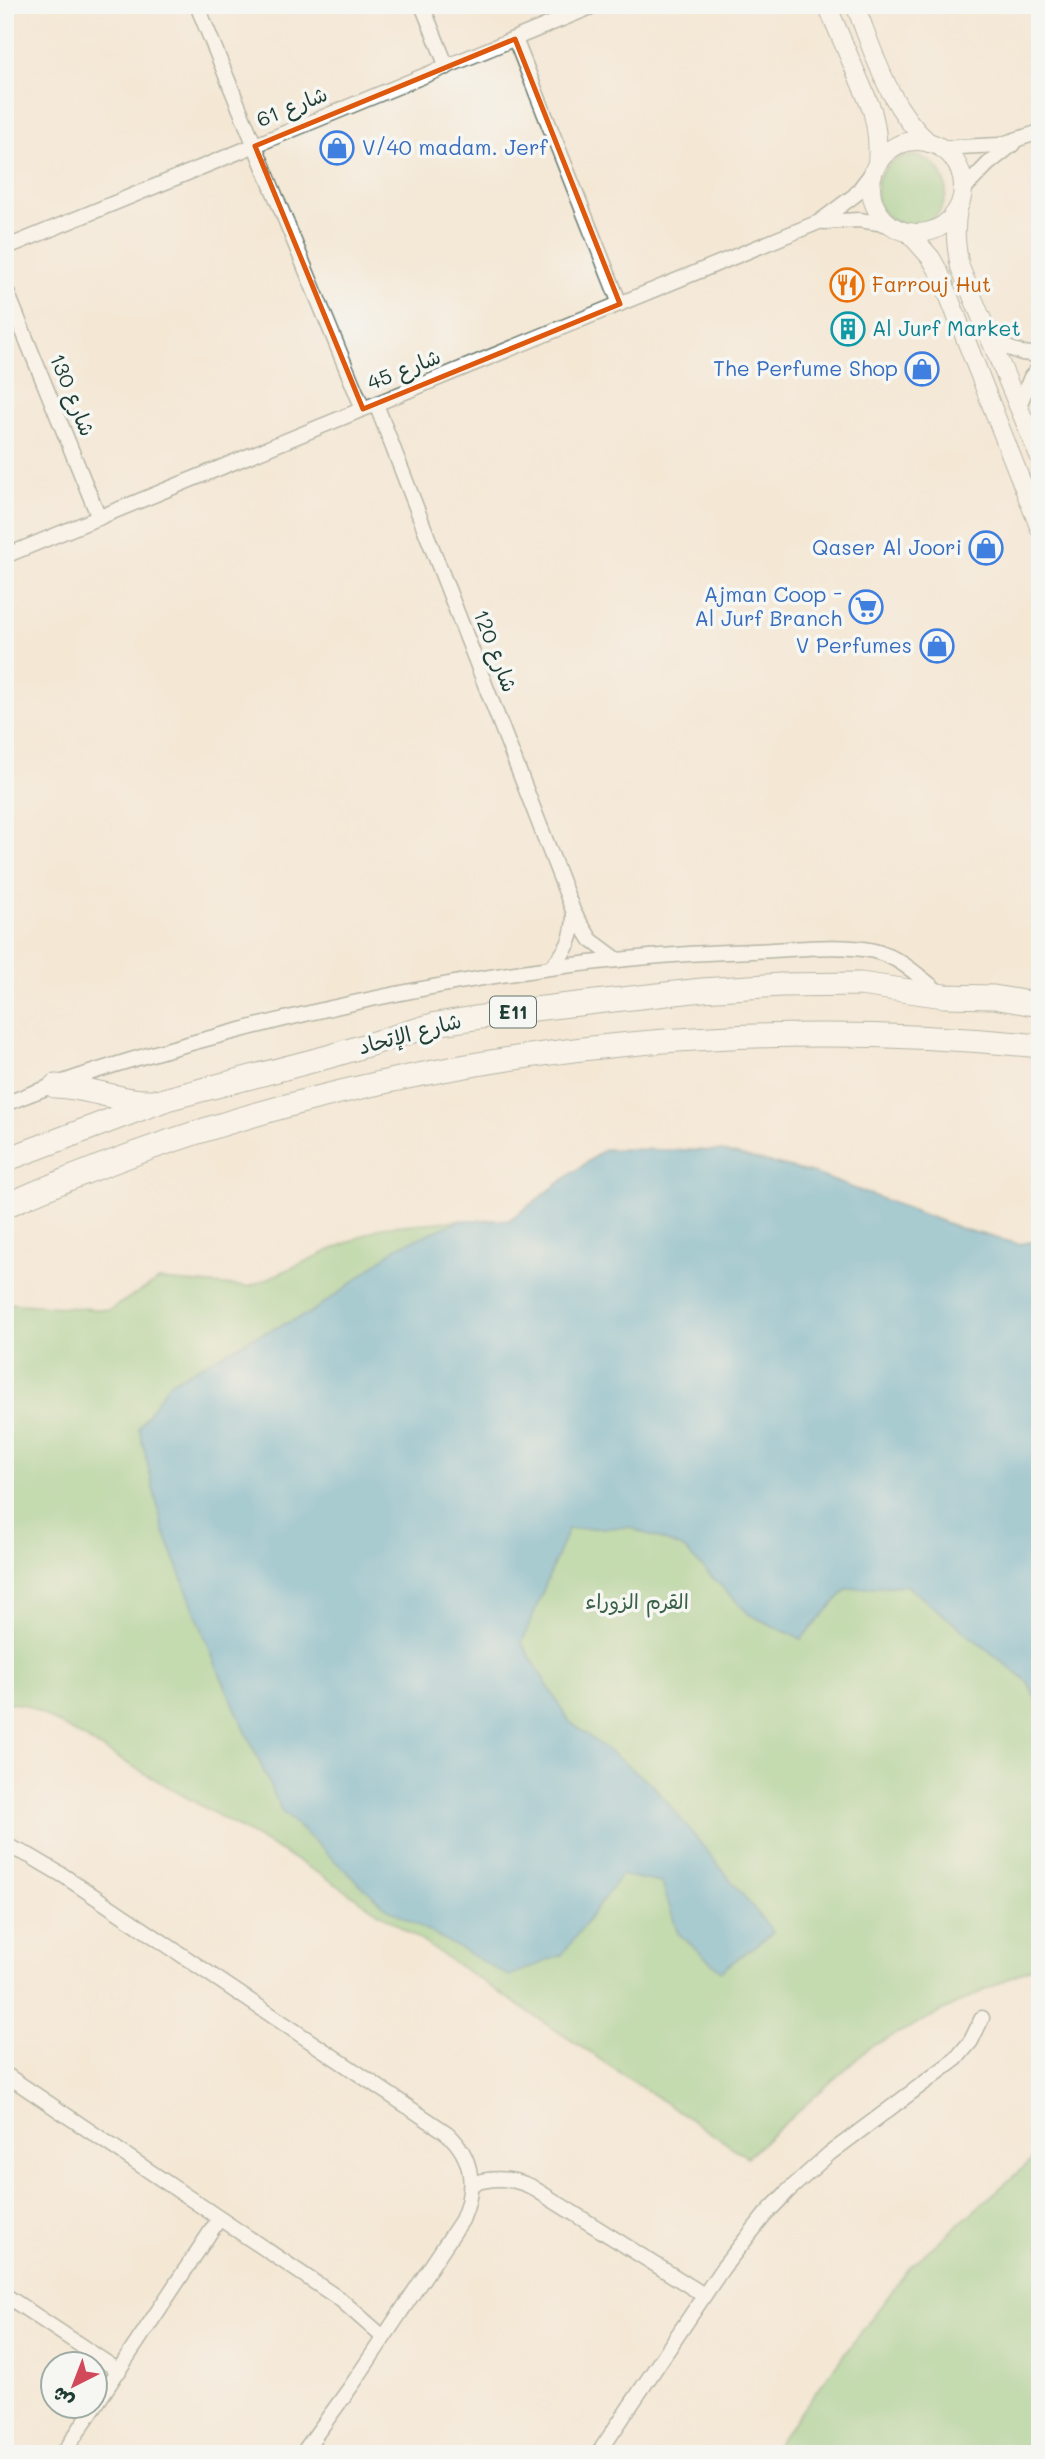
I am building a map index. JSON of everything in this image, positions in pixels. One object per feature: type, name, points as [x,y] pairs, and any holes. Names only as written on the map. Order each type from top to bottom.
[{"type":"highway","name":"شارع الإتحاد","points":[[5,1160],[167,1099],[331,1056],[436,1024],[534,1009],[702,990],[860,984],[944,996],[994,997],[1040,1005]]},
{"type":"highway","name":"شارع الإتحاد","points":[[5,1206],[178,1138],[323,1097],[450,1068],[714,1037],[881,1034],[1040,1046]]},
{"type":"highway","points":[[55,1086],[80,1088],[120,1099],[167,1099]]},
{"type":"street","name":"شارع 120","points":[[197,5],[255,146],[370,407],[574,913],[591,940],[618,960]]},
{"type":"street","points":[[422,5],[447,67]]},
{"type":"street","name":"شارع 61","points":[[5,248],[596,5]]},
{"type":"street","points":[[827,5],[877,127],[871,195],[875,206],[932,258],[1040,529]]},
{"type":"street","points":[[855,5],[892,98],[908,122],[957,166],[960,198],[955,226],[961,267],[1040,458]]},
{"type":"street","points":[[515,39],[620,304]]},
{"type":"street","points":[[875,167],[884,154],[905,142],[979,148],[1017,141],[1040,132]]},
{"type":"street","points":[[899,228],[920,233],[943,225],[960,198],[988,164],[1017,141]]},
{"type":"street","name":"شارع 45","points":[[5,556],[819,222],[850,200],[875,167]]},
{"type":"street","name":"شارع 45","points":[[819,222],[859,220],[899,228]]},
{"type":"street","name":"شارع 130","points":[[5,287],[99,518]]},
{"type":"street","points":[[992,342],[1021,353],[1040,355]]},
{"type":"street","points":[[1019,406],[1031,377],[1040,367]]},
{"type":"street","points":[[551,967],[570,943],[574,913]]},
{"type":"street","points":[[5,1104],[151,1053],[301,1014],[502,974],[551,967],[722,952],[858,948],[876,951],[902,962],[944,996]]},
{"type":"street","points":[[994,997],[1040,993]]},
{"type":"street","points":[[5,1845],[64,1876],[447,2133],[467,2159],[471,2184],[462,2220],[352,2385],[302,2454]]},
{"type":"street","points":[[598,2454],[743,2241],[789,2190],[850,2137],[956,2059],[971,2041],[982,2018]]},
{"type":"street","points":[[5,2074],[341,2300],[383,2337]]},
{"type":"street","points":[[471,2184],[507,2179],[530,2186],[704,2295]]},
{"type":"street","points":[[64,2454],[219,2219]]},
{"type":"street","points":[[5,2295],[118,2371]]},
{"type":"highlighted area","points":[[515,39],[620,304],[363,409],[255,146]]},
{"type":"green space","points":[[911,156],[936,166],[946,191],[936,216],[911,226],[886,216],[876,191],[886,166]]},
{"type":"green space","name":"القرم الزوراء","points":[[605,1149],[721,1151],[815,1174],[962,1229],[1018,1244],[1040,1241],[1040,1963],[870,2047],[747,2157],[325,1877],[26,1705],[5,1702],[5,1303],[109,1310],[159,1280],[249,1287],[382,1227],[461,1220],[509,1220]]},
{"type":"green space","points":[[1040,2153],[1040,2454],[769,2454],[911,2266]]},
{"type":"water","points":[[605,1149],[721,1151],[815,1174],[962,1229],[1018,1244],[1040,1241],[1040,1707],[1028,1682],[906,1585],[847,1589],[801,1639],[750,1615],[683,1548],[629,1527],[568,1529],[522,1643],[569,1721],[653,1785],[773,1932],[721,1971],[678,1933],[662,1883],[621,1875],[562,1955],[509,1976],[385,1907],[282,1812],[216,1665],[163,1529],[139,1428],[169,1383],[250,1339],[308,1314],[397,1247],[461,1220],[510,1220]]},
{"type":"place","name":"V/40 madam. Jerf","points":[[337,148]]},
{"type":"place","name":"Farrouj Hut","points":[[847,285]]},
{"type":"place","name":"Al Jurf Market","points":[[848,329]]},
{"type":"place","name":"The Perfume Shop","points":[[922,369]]},
{"type":"place","name":"Qaser Al Joori","points":[[986,548]]},
{"type":"place","name":"Ajman Coop - Al Jurf Branch","points":[[866,607]]},
{"type":"place","name":"V Perfumes","points":[[937,646]]}]
